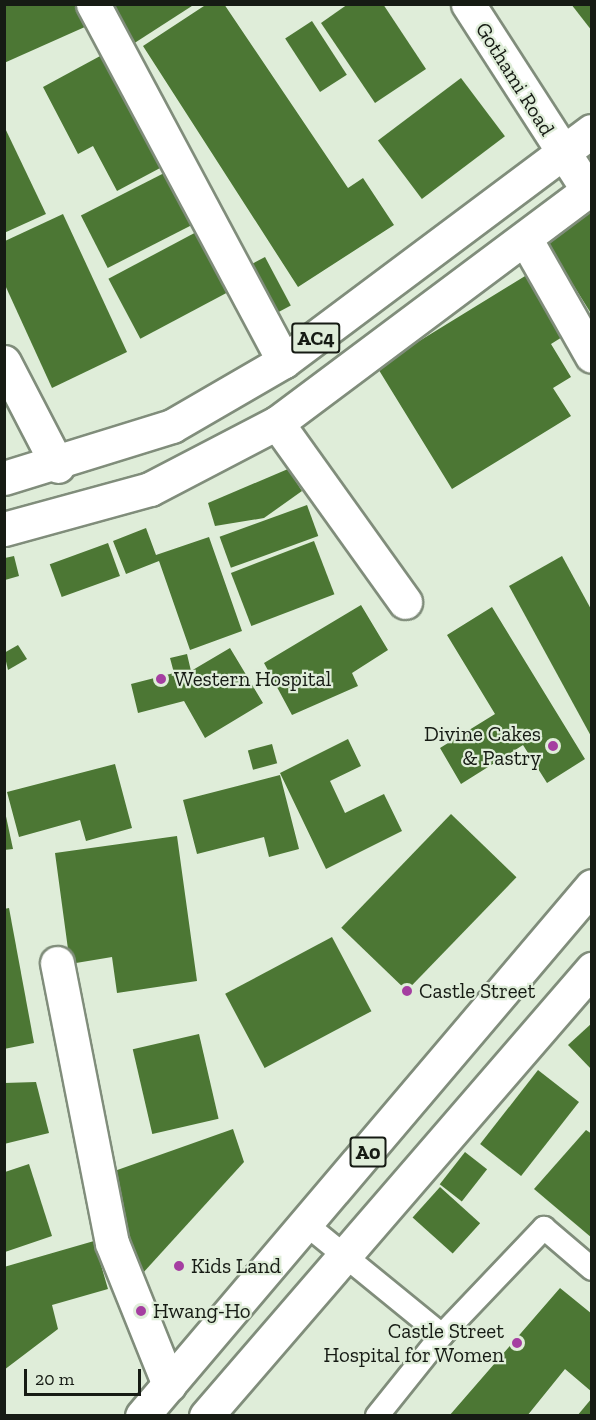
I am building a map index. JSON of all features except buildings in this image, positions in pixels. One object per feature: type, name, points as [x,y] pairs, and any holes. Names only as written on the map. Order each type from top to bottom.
[{"type":"main road","points":[[93,4],[284,361]]},
{"type":"main road","name":"Gothami Road","points":[[468,4],[562,154],[590,189]]},
{"type":"main road","name":"AC4","points":[[4,478],[58,466],[172,426],[284,361],[591,131]]},
{"type":"main road","name":"AC4","points":[[4,529],[150,489],[278,423],[526,240],[590,189]]},
{"type":"main road","points":[[526,240],[591,356]]},
{"type":"main road","points":[[4,362],[58,466]]},
{"type":"main road","points":[[278,423],[405,602]]},
{"type":"main road","name":"A0","points":[[142,1416],[307,1226],[591,886]]},
{"type":"main road","points":[[57,963],[112,1243],[169,1385]]},
{"type":"main road","name":"A0","points":[[206,1416],[591,969]]},
{"type":"lane","points":[[307,1226],[442,1335]]},
{"type":"lane","points":[[376,1416],[442,1335],[544,1228],[591,1269]]},
{"type":"place","name":"Western Hospital","points":[[161,679]]},
{"type":"place","name":"Divine Cakes & Pastry","points":[[553,746]]},
{"type":"place","name":"Castle Street","points":[[407,991]]},
{"type":"place","name":"Kids Land","points":[[179,1266]]},
{"type":"place","name":"Hwang-Ho","points":[[141,1311]]},
{"type":"place","name":"Castle Street Hospital for Women","points":[[517,1343]]}]
